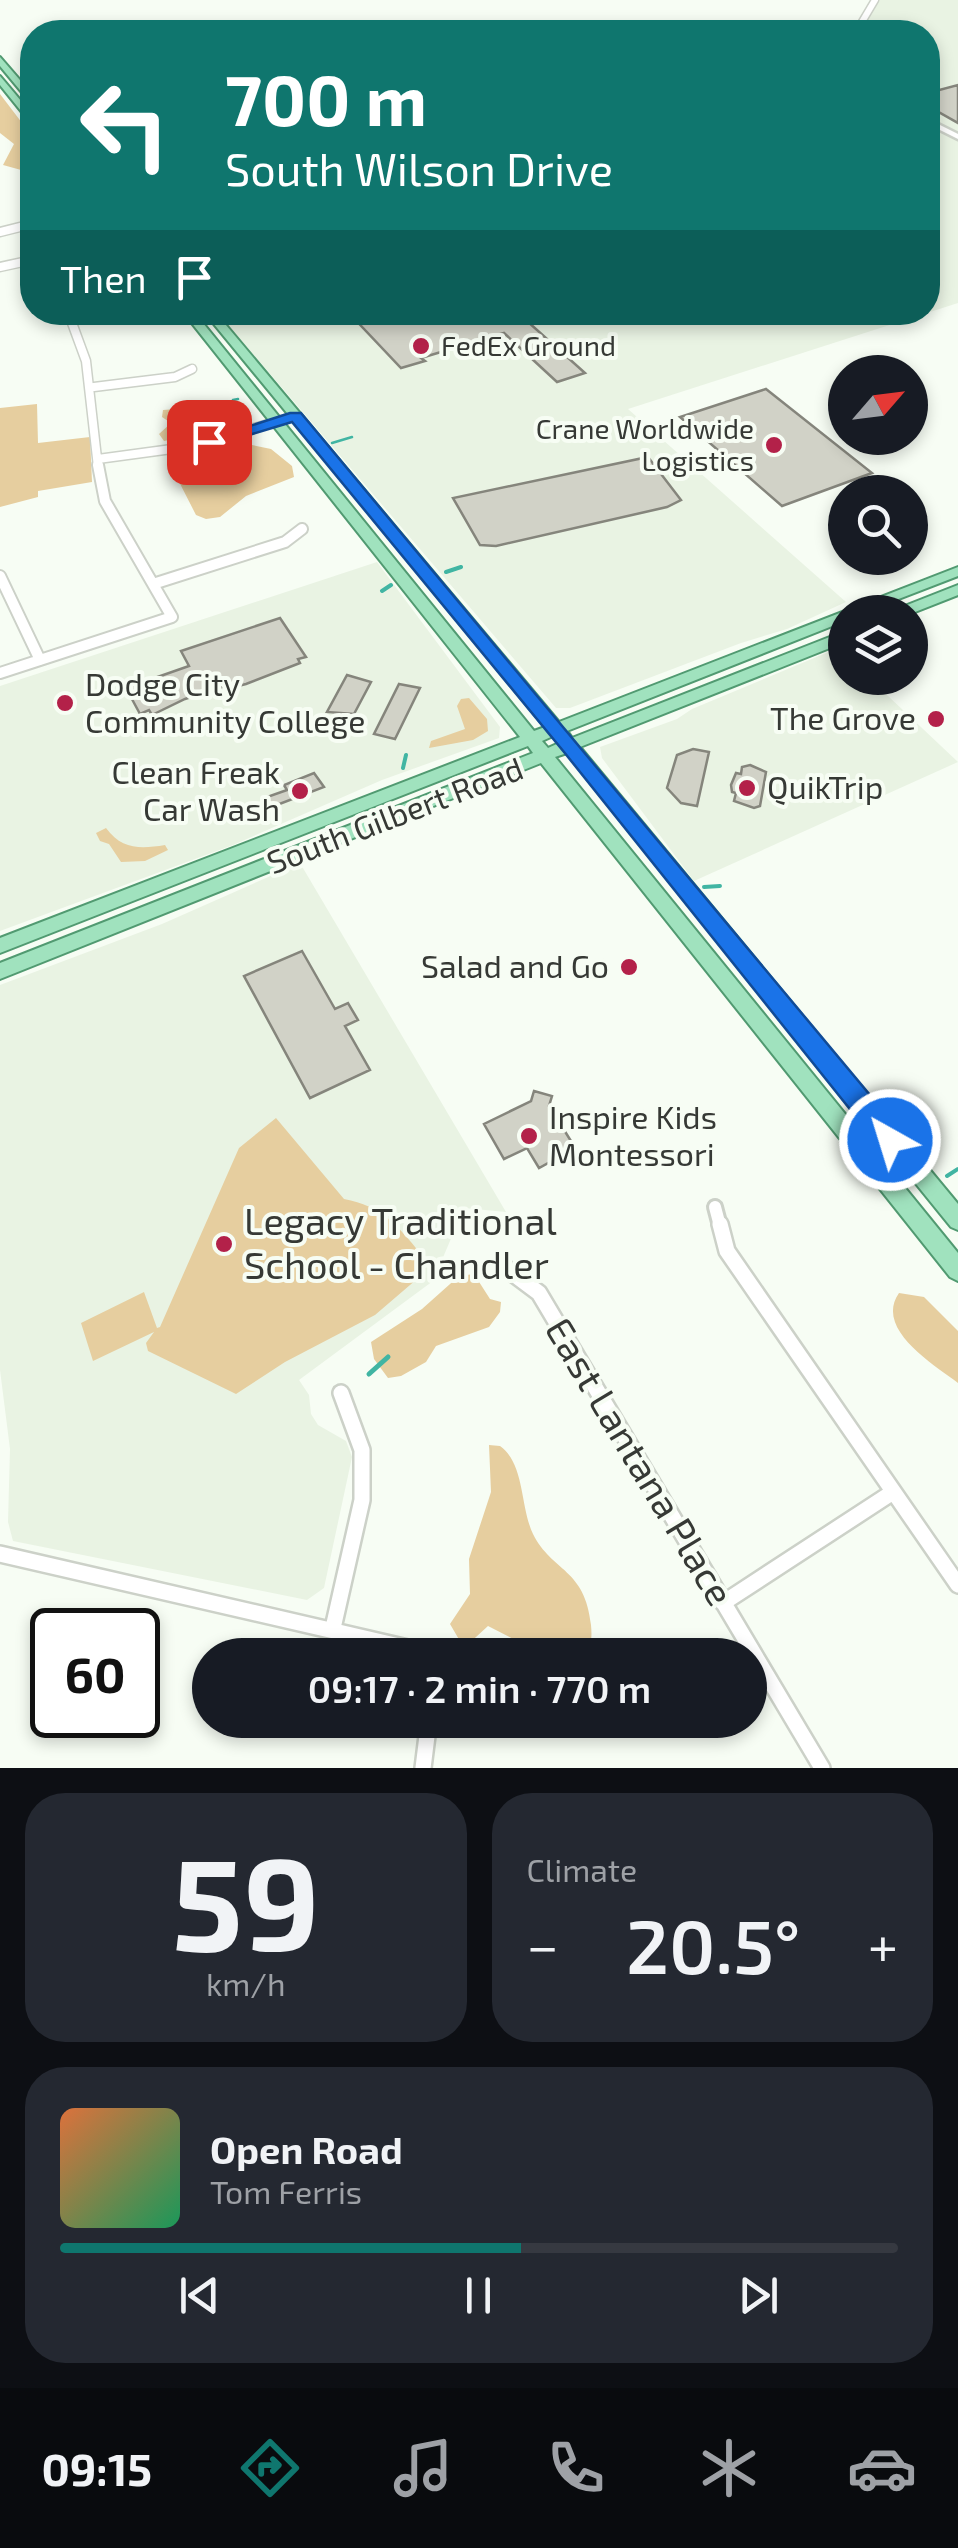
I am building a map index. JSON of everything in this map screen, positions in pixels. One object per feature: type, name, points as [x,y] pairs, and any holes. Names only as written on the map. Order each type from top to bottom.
[{"type":"main road","points":[[0,60],[20,84]]},
{"type":"main road","points":[[0,79],[20,105]]},
{"type":"main road","points":[[198,325],[958,1270]]},
{"type":"main road","points":[[220,325],[571,746],[958,1220]]},
{"type":"main road","points":[[395,568],[415,561]]},
{"type":"main road","points":[[897,595],[958,571]]},
{"type":"main road","points":[[928,602],[958,590]]},
{"type":"main road","name":"South Gilbert Road","points":[[0,946],[828,622]]},
{"type":"main road","points":[[808,630],[822,645]]},
{"type":"main road","name":"South Gilbert Road","points":[[0,971],[828,643]]},
{"type":"street","points":[[0,673],[172,617],[105,502],[94,387],[74,325]]},
{"type":"street","points":[[94,387],[176,377],[192,369]]},
{"type":"street","points":[[98,458],[179,449],[295,416]]},
{"type":"street","points":[[152,584],[285,542],[302,529]]},
{"type":"street","points":[[0,576],[40,660]]},
{"type":"street","points":[[715,1207],[726,1251],[958,1585]]},
{"type":"street","name":"East Lantana Place","points":[[507,1269],[539,1293],[822,1768]]},
{"type":"street","points":[[333,1628],[362,1500],[362,1450],[341,1394]]},
{"type":"street","points":[[722,1603],[894,1492]]},
{"type":"street","points":[[0,1554],[373,1638]]},
{"type":"street","points":[[423,1768],[427,1738]]},
{"type":"shaded area","points":[[875,0],[958,0],[958,303],[940,309],[940,20],[863,20]]},
{"type":"shaded area","points":[[0,94],[20,120],[20,170],[3,165],[14,144],[0,133]]},
{"type":"shaded area","points":[[228,325],[890,325],[628,409],[838,595],[828,595],[828,610],[787,629],[570,708],[556,708]]},
{"type":"shaded area","points":[[37,404],[38,443],[90,437],[92,482],[38,491],[38,497],[0,507],[0,408]]},
{"type":"shaded area","points":[[229,405],[239,412],[233,422],[164,441],[159,434],[171,423],[162,417],[163,410]]},
{"type":"shaded area","points":[[252,445],[271,449],[292,466],[294,477],[246,496],[220,517],[206,519],[196,515],[173,470],[187,460]]},
{"type":"shaded area","points":[[377,562],[500,727],[499,738],[382,780],[233,845],[0,931],[0,686]]},
{"type":"shaded area","points":[[828,652],[828,695],[887,695],[958,762],[694,881],[602,758],[600,747],[677,719],[692,709]]},
{"type":"shaded area","points":[[469,698],[487,719],[488,731],[473,740],[429,748],[431,741],[465,729],[457,706],[461,699]]},
{"type":"shaded area","points":[[106,828],[125,844],[165,845],[168,850],[145,861],[121,862],[96,833]]},
{"type":"shaded area","name":"Legacy Traditional School - Chandler","points":[[300,863],[506,1212],[464,1208],[433,1281],[299,1380],[309,1395],[311,1414],[318,1425],[346,1441],[352,1457],[324,1588],[307,1600],[13,1541],[8,1522],[10,1449],[0,1370],[0,985],[162,924]]},
{"type":"shaded area","points":[[276,1118],[344,1199],[369,1206],[404,1234],[421,1254],[417,1279],[375,1315],[285,1362],[236,1394],[148,1351],[146,1343],[154,1332],[93,1361],[81,1323],[144,1292],[157,1328],[160,1327],[239,1148]]},
{"type":"shaded area","points":[[474,1274],[490,1299],[501,1302],[500,1312],[489,1327],[436,1346],[426,1362],[401,1376],[388,1378],[374,1359],[371,1342],[422,1309],[459,1276]]},
{"type":"shaded area","points":[[899,1293],[924,1297],[958,1331],[958,1383],[922,1356],[900,1332],[893,1306]]},
{"type":"shaded area","points":[[489,1445],[500,1446],[508,1454],[518,1475],[533,1534],[582,1592],[588,1606],[591,1638],[511,1638],[488,1626],[475,1638],[458,1638],[450,1624],[470,1594],[469,1559],[491,1492]]},
{"type":"building","points":[[958,85],[958,123],[940,113],[940,90]]},
{"type":"building","name":"FedEx Ground","points":[[360,325],[531,325],[585,373],[557,382],[504,333],[421,358],[425,361],[401,368]]},
{"type":"building","name":"Crane Worldwide Logistics","points":[[766,389],[828,438],[828,455],[849,455],[872,473],[828,475],[828,489],[782,506],[680,417]]},
{"type":"building","points":[[648,457],[681,500],[667,507],[496,546],[480,545],[453,498]]},
{"type":"building","points":[[280,618],[306,657],[298,659],[300,663],[246,684],[230,688],[228,685],[185,699],[152,715],[149,710],[140,714],[126,688],[189,666],[181,651]]},
{"type":"building","points":[[347,675],[371,682],[354,714],[327,712]]},
{"type":"building","points":[[399,684],[420,688],[395,739],[374,734]]},
{"type":"building","name":"QuikTrip","points":[[693,749],[709,752],[697,806],[681,803],[667,788],[677,755]]},
{"type":"building","name":"QuikTrip","points":[[750,765],[766,772],[760,806],[754,808],[734,801],[736,793],[731,785],[736,773],[741,774],[742,767]]},
{"type":"building","name":"Clean Freak Car Wash","points":[[314,773],[324,787],[269,808],[267,797]]},
{"type":"building","points":[[302,951],[335,1009],[348,1003],[358,1020],[345,1026],[370,1070],[310,1098],[244,976]]},
{"type":"building","name":"Inspire Kids Montessori","points":[[534,1091],[552,1096],[549,1106],[576,1149],[555,1166],[552,1161],[539,1168],[527,1148],[504,1159],[484,1124],[531,1101]]},
{"type":"waterway","points":[[233,400],[238,399]]},
{"type":"waterway","points":[[332,443],[352,437]]},
{"type":"waterway","points":[[169,438],[169,443]]},
{"type":"waterway","points":[[172,457],[173,464]]},
{"type":"waterway","points":[[446,572],[461,567]]},
{"type":"waterway","points":[[382,591],[391,585]]},
{"type":"waterway","points":[[403,768],[406,755]]},
{"type":"waterway","points":[[704,887],[720,886]]},
{"type":"waterway","points":[[947,1176],[958,1169]]},
{"type":"waterway","points":[[369,1374],[388,1357]]},
{"type":"place","name":"FedEx Ground","points":[[421,346]]},
{"type":"place","name":"Crane Worldwide Logistics","points":[[774,445]]},
{"type":"place","name":"Dodge City Community College","points":[[65,703]]},
{"type":"place","name":"The Grove","points":[[936,719]]},
{"type":"place","name":"QuikTrip","points":[[747,788]]},
{"type":"place","name":"Clean Freak Car Wash","points":[[300,791]]},
{"type":"place","name":"Salad and Go","points":[[629,967]]},
{"type":"place","name":"Inspire Kids Montessori","points":[[529,1136]]},
{"type":"place","name":"Legacy Traditional School - Chandler","points":[[224,1244]]},
{"type":"route","points":[[209,442],[295,416],[571,746],[890,1140]]}]
